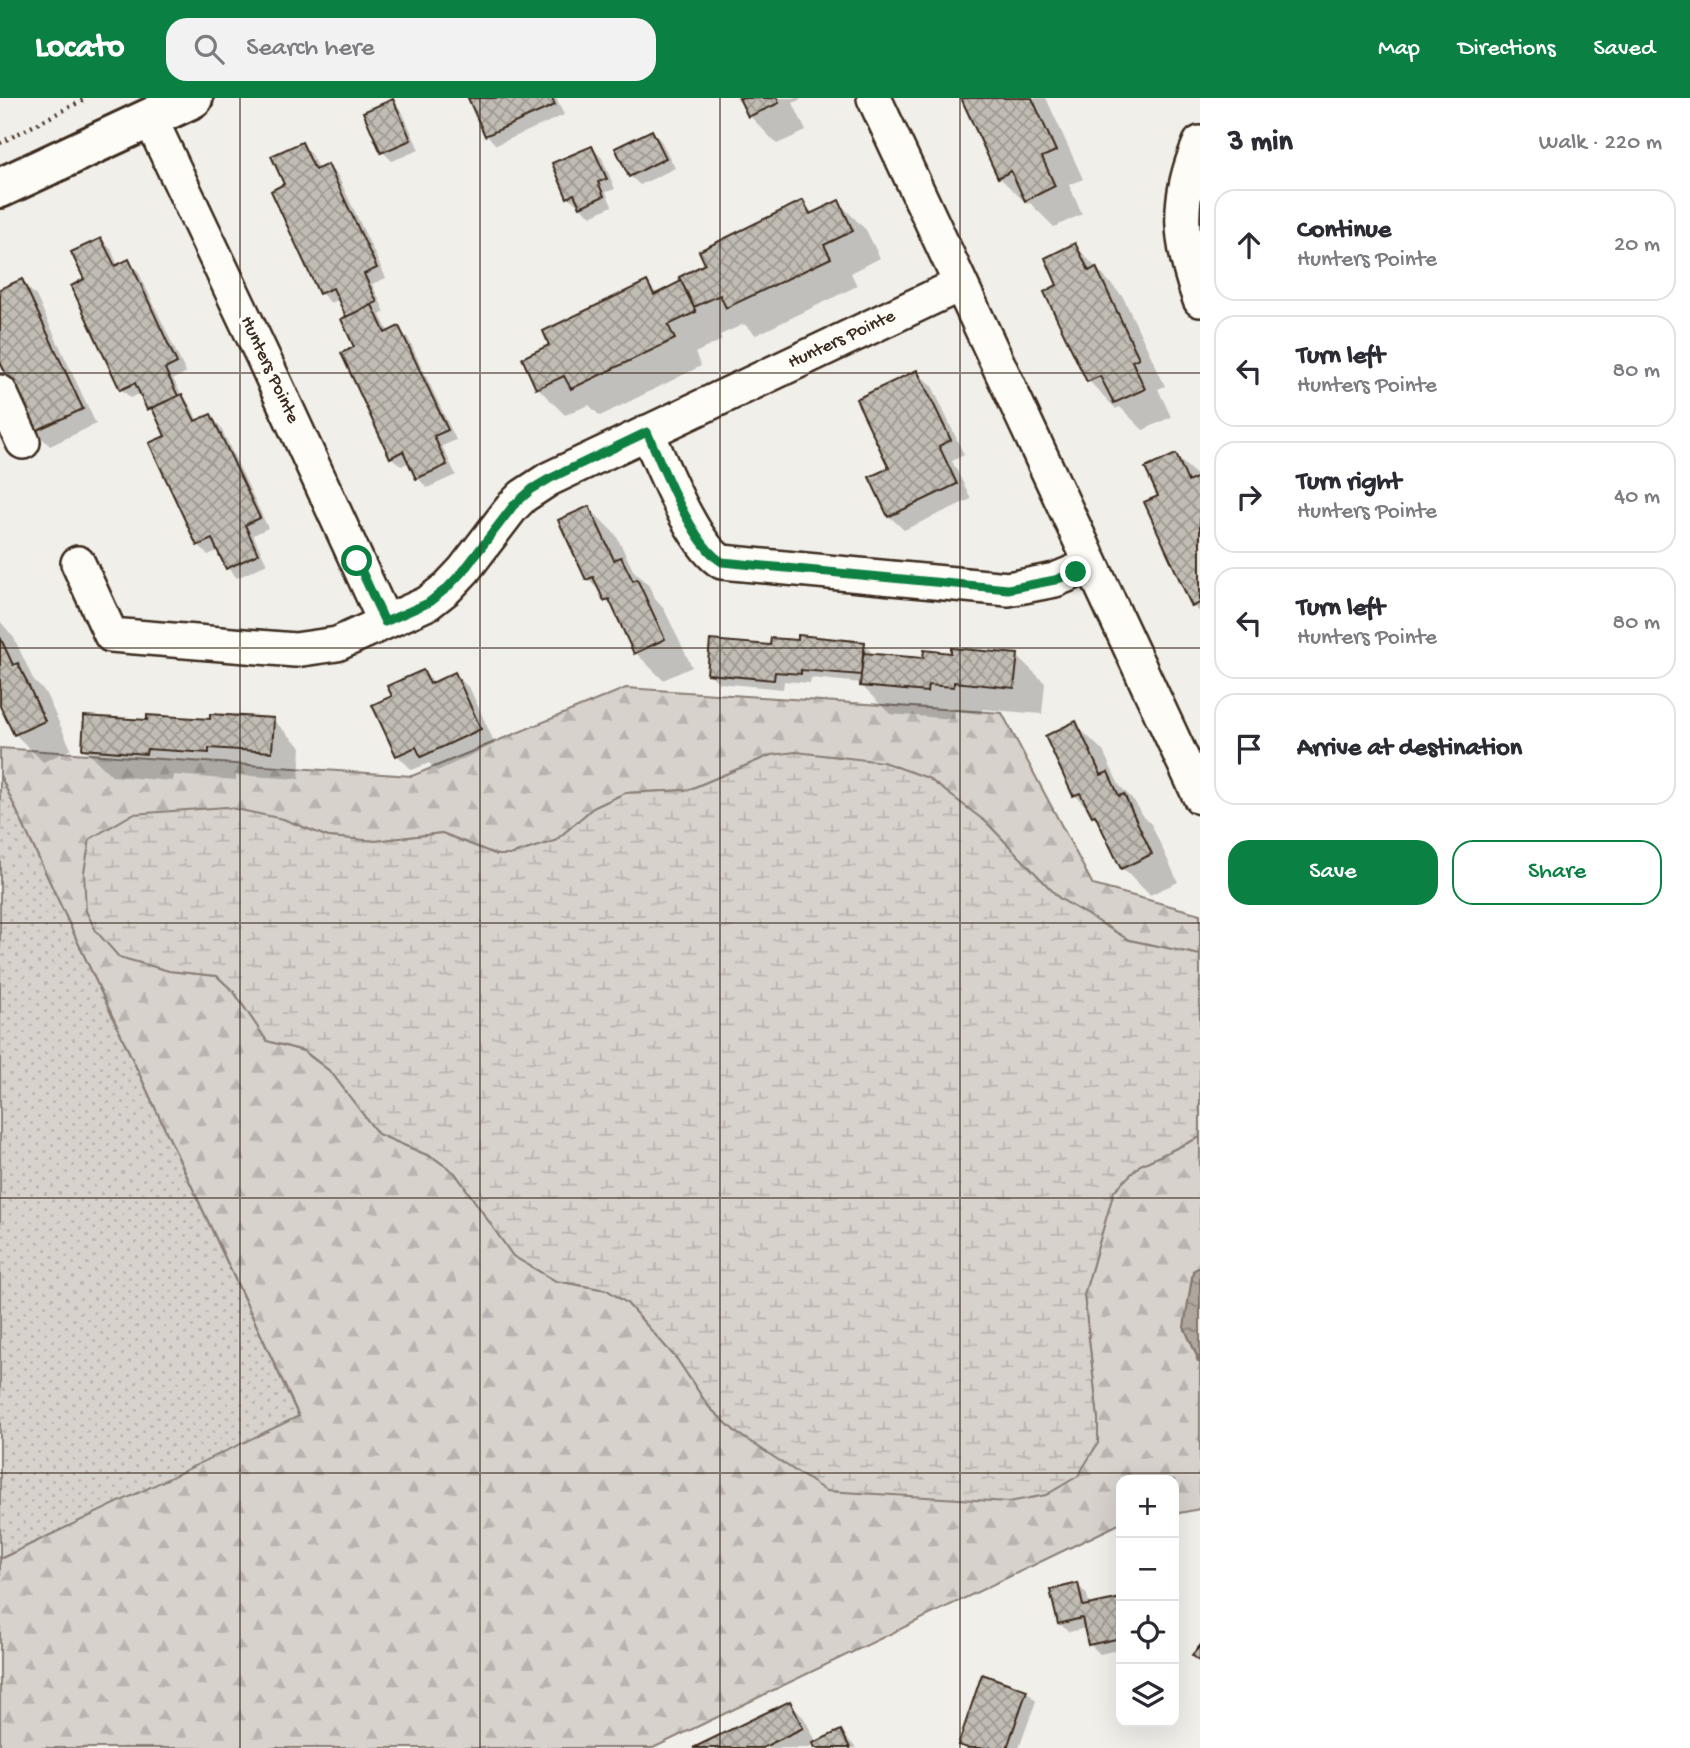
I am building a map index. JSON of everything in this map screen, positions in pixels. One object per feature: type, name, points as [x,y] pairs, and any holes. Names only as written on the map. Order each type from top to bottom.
[{"type":"main road","points":[[0,188],[153,107],[193,98]]},
{"type":"street","points":[[874,98],[1200,797]]},
{"type":"street","name":"Hunters Pointe","points":[[153,107],[262,355],[385,622]]},
{"type":"street","points":[[1200,143],[1188,169],[1182,216],[1187,265],[1200,300]]},
{"type":"street","name":"Hunters Pointe","points":[[78,564],[111,635],[295,650],[337,644],[428,603],[464,570],[513,506],[532,489],[549,479],[961,284]]},
{"type":"street","points":[[0,392],[23,442]]},
{"type":"street","points":[[647,432],[700,540],[712,556],[722,562],[1008,589],[1055,580],[1091,565]]},
{"type":"path","points":[[0,143],[87,98]]},
{"type":"green space","points":[[626,688],[1002,713],[1093,885],[1200,914],[1200,955],[1129,940],[1059,898],[986,822],[771,755],[688,790],[625,793],[593,808],[555,841],[510,855],[497,855],[442,833],[376,841],[328,837],[283,819],[169,971],[217,976],[234,992],[267,1041],[303,1051],[331,1072],[378,1134],[434,1158],[455,1173],[513,1256],[556,1281],[607,1290],[627,1303],[677,1359],[709,1407],[737,1433],[1098,1419],[1084,1295],[1114,1190],[1140,1165],[1200,1137],[1200,1267],[1193,1271],[1197,1360],[1200,1363],[1200,1509],[1179,1513],[1179,1475],[1116,1475],[1116,1525],[653,1748],[0,1748],[0,1559],[299,1416],[0,775],[0,748],[412,776]]},
{"type":"green space","points":[[796,752],[883,762],[928,778],[986,822],[1059,898],[1129,940],[1200,955],[1200,1137],[1140,1165],[1114,1191],[1084,1295],[1098,1419],[1098,1443],[1078,1476],[1046,1495],[1009,1502],[826,1491],[737,1433],[709,1407],[677,1359],[627,1303],[607,1290],[556,1281],[513,1256],[455,1173],[434,1158],[378,1134],[331,1072],[304,1051],[267,1041],[234,992],[217,976],[169,971],[119,957],[96,931],[86,911],[84,872],[90,839],[133,814],[226,807],[283,819],[328,837],[376,841],[442,833],[497,855],[510,855],[555,841],[593,808],[625,793],[688,790],[771,755]]},
{"type":"green space","points":[[0,775],[299,1417],[0,1559]]},
{"type":"water","points":[[1200,1267],[1200,1363],[1184,1327],[1193,1271]]},
{"type":"building","points":[[468,98],[552,98],[555,105],[485,136]]},
{"type":"building","points":[[739,98],[777,98],[779,103],[748,117]]},
{"type":"building","points":[[961,98],[1032,98],[1056,151],[1042,157],[1055,186],[1025,201],[1011,171],[998,178]]},
{"type":"building","points":[[393,99],[411,140],[381,153],[363,112]]},
{"type":"building","points":[[652,130],[666,158],[629,177],[615,148]]},
{"type":"building","points":[[302,142],[315,170],[328,164],[377,268],[364,274],[377,302],[346,317],[333,288],[319,294],[271,191],[284,184],[271,156]]},
{"type":"building","points":[[592,146],[607,179],[598,182],[604,196],[580,207],[574,194],[567,198],[552,163]]},
{"type":"building","points":[[803,200],[810,214],[839,200],[853,231],[824,245],[831,258],[726,308],[720,295],[694,307],[679,277],[705,264],[699,251]]},
{"type":"building","points":[[101,238],[115,266],[129,259],[177,363],[165,369],[178,396],[147,410],[135,383],[120,390],[71,286],[84,279],[71,252]]},
{"type":"building","points":[[1075,243],[1089,271],[1096,267],[1139,358],[1132,361],[1145,389],[1114,403],[1100,376],[1087,382],[1044,292],[1057,285],[1045,258]]},
{"type":"building","points":[[22,279],[83,409],[33,432],[0,362],[0,289]]},
{"type":"building","points":[[647,281],[654,295],[681,281],[696,312],[668,325],[675,339],[571,389],[564,376],[536,389],[522,358],[549,345],[543,331]]},
{"type":"building","points":[[372,305],[385,333],[399,326],[448,430],[434,436],[447,465],[416,479],[403,451],[390,458],[341,353],[354,347],[341,319]]},
{"type":"building","points":[[917,370],[951,440],[939,446],[957,484],[888,517],[869,477],[889,468],[856,399]]},
{"type":"building","points":[[182,394],[195,421],[211,414],[260,518],[245,525],[258,554],[226,569],[212,539],[197,546],[149,443],[165,436],[152,408]]},
{"type":"building","points":[[1176,454],[1188,482],[1200,476],[1200,603],[1192,607],[1144,502],[1158,496],[1145,468]]},
{"type":"building","points":[[589,506],[614,560],[621,557],[633,581],[637,579],[665,639],[634,654],[609,599],[604,601],[593,577],[586,580],[558,520]]},
{"type":"building","points":[[798,635],[865,642],[861,675],[801,670],[801,674],[775,672],[774,680],[707,674],[710,640],[770,645],[771,638],[798,640]]},
{"type":"building","points":[[0,637],[13,665],[18,663],[45,721],[14,735],[0,706]]},
{"type":"building","points":[[951,648],[1018,654],[1014,688],[954,682],[954,687],[928,685],[927,692],[860,686],[863,653],[923,658],[924,650],[951,653]]},
{"type":"building","points":[[423,670],[430,684],[455,672],[481,729],[421,757],[416,747],[396,756],[372,705],[392,696],[387,686]]},
{"type":"building","points":[[210,714],[274,718],[272,752],[209,748],[209,753],[147,749],[146,754],[82,749],[84,716],[147,720],[147,715],[210,719]]},
{"type":"building","points":[[1076,721],[1101,775],[1108,772],[1119,796],[1124,794],[1152,854],[1121,869],[1095,815],[1092,816],[1080,793],[1073,796],[1045,736]]},
{"type":"building","points":[[1078,1583],[1083,1606],[1116,1599],[1116,1639],[1088,1645],[1082,1618],[1058,1624],[1050,1590]]},
{"type":"building","points":[[1200,1646],[1200,1662],[1192,1655]]},
{"type":"building","points":[[982,1674],[1027,1690],[1007,1748],[968,1748],[958,1745]]},
{"type":"building","points":[[790,1701],[803,1728],[762,1748],[693,1748]]},
{"type":"building","points":[[841,1730],[850,1748],[815,1748],[813,1743]]},
{"type":"route","points":[[357,561],[385,622],[428,603],[464,570],[523,496],[549,479],[647,432],[700,540],[712,556],[722,562],[1008,589],[1031,586],[1076,572]]}]
